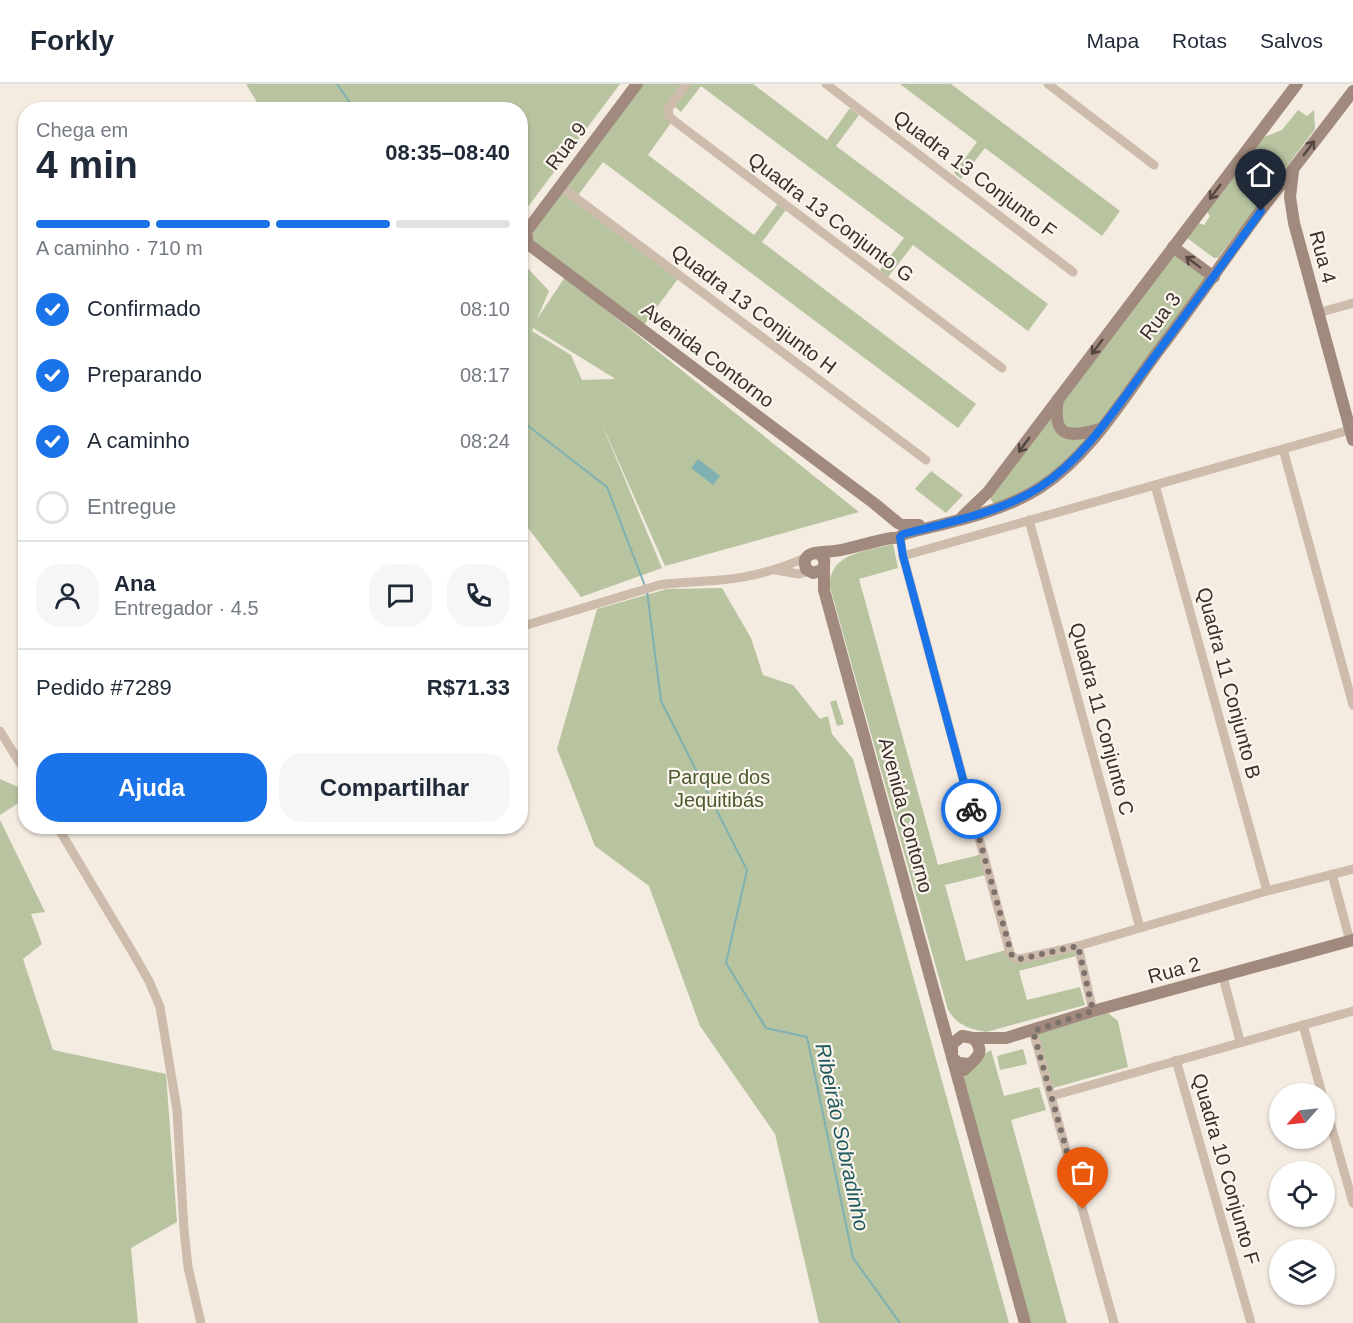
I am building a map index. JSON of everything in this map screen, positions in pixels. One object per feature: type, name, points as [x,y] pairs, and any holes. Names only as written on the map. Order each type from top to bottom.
[{"type":"main road","name":"Rua 9","points":[[528,229],[637,84]]},
{"type":"main road","name":"Rua 3","points":[[960,519],[988,492],[1297,84]]},
{"type":"main road","name":"Rua 3","points":[[897,530],[940,524],[999,507],[1041,487],[1066,466],[1100,429],[1353,91]]},
{"type":"main road","name":"Rua 4","points":[[1293,170],[1290,197],[1294,223],[1352,435]]},
{"type":"main road","name":"Rua 4","points":[[1261,211],[1275,207],[1283,209],[1294,223]]},
{"type":"main road","name":"Avenida Contorno","points":[[528,244],[875,504],[897,530]]},
{"type":"main road","points":[[1173,247],[1214,277]]},
{"type":"main road","points":[[1059,398],[1056,418],[1063,431],[1078,434],[1100,429]]},
{"type":"main road","points":[[988,492],[992,503],[999,507]]},
{"type":"main road","points":[[809,572],[820,572],[815,560],[897,530]]},
{"type":"main road","name":"Avenida Contorno","points":[[815,560],[960,1089]]},
{"type":"main road","name":"Avenida Contorno","points":[[809,572],[824,591]]},
{"type":"main road","name":"Rua 2","points":[[968,1037],[1006,1038],[1093,1011],[1351,941]]},
{"type":"main road","points":[[941,1016],[978,1045],[979,1054],[964,1070],[960,1089],[1025,1323]]},
{"type":"main road","points":[[968,1037],[954,1040],[951,1053],[958,1063],[970,1064]]},
{"type":"main road","name":"Rua 2","points":[[979,1054],[1006,1038]]},
{"type":"street","name":"Quadra 13 Conjunto G","points":[[686,84],[668,109],[669,116],[675,122],[1002,368]]},
{"type":"street","name":"Quadra 13 Conjunto F","points":[[826,84],[1073,272]]},
{"type":"street","points":[[1048,84],[1154,165]]},
{"type":"street","name":"Quadra 13 Conjunto H","points":[[560,186],[926,460]]},
{"type":"street","points":[[1318,314],[1353,303]]},
{"type":"street","points":[[903,556],[1282,449],[1352,435]]},
{"type":"street","points":[[1282,449],[1353,705]]},
{"type":"street","name":"Quadra 11 Conjunto B","points":[[1155,485],[1268,891]]},
{"type":"street","name":"Quadra 11 Conjunto C","points":[[1029,520],[1140,928]]},
{"type":"street","points":[[897,530],[1010,953],[1014,957],[1020,959],[1078,946],[1353,869]]},
{"type":"street","points":[[528,625],[659,585],[680,581],[722,580],[815,560]]},
{"type":"street","points":[[776,570],[799,574],[809,572]]},
{"type":"street","points":[[0,730],[18,758]]},
{"type":"street","points":[[62,834],[149,981],[160,1007],[177,1110],[188,1267],[201,1323]]},
{"type":"street","points":[[1332,874],[1351,941]]},
{"type":"street","points":[[1078,946],[1093,1011]]},
{"type":"street","points":[[1223,977],[1240,1041]]},
{"type":"street","points":[[1052,1096],[1240,1041],[1353,1011]]},
{"type":"street","points":[[1303,1025],[1319,1083]]},
{"type":"street","points":[[1033,1031],[1114,1323]]},
{"type":"street","name":"Quadra 10 Conjunto F","points":[[1176,1060],[1251,1323]]},
{"type":"street","points":[[1335,1140],[1353,1203]]},
{"type":"green space","points":[[246,84],[620,84],[528,207],[528,102],[257,102]]},
{"type":"green space","points":[[637,84],[753,84],[827,140],[850,108],[859,115],[836,146],[1048,304],[1028,331],[913,245],[888,277],[880,270],[904,238],[701,86],[681,112],[672,104],[673,120],[648,155],[754,235],[780,201],[788,207],[762,242],[976,404],[958,428],[603,162],[576,198],[680,276],[641,329],[534,249],[528,236],[528,229]]},
{"type":"green space","points":[[900,84],[951,84],[1120,211],[1102,236],[985,148],[961,179],[954,173],[977,142]]},
{"type":"green space","points":[[1298,110],[1307,116],[1314,110],[1315,129],[1218,258],[1214,258],[1187,238],[1198,223],[1204,225],[1210,216],[1207,212],[1264,137],[1282,130]]},
{"type":"green space","points":[[1173,247],[1214,277],[1100,429],[1041,487],[995,505],[988,492]]},
{"type":"green space","points":[[528,268],[549,291],[537,319],[565,277],[859,512],[665,566],[600,420],[662,568],[581,597],[528,528]],"holes":[[[533,328],[614,379],[582,380],[571,355],[532,331]]]},
{"type":"green space","points":[[931,471],[963,495],[946,513],[915,489]]},
{"type":"green space","points":[[893,544],[898,568],[859,579],[938,865],[983,854],[989,874],[945,885],[966,961],[1006,950],[1014,958],[1078,946],[1080,955],[1019,971],[1027,1000],[1080,987],[1085,1005],[986,1032],[964,1026],[948,1010],[830,587],[835,567],[842,560],[851,555]]},
{"type":"green space","name":"Parque dos Jequitibás","points":[[722,588],[751,638],[763,675],[793,685],[820,719],[828,716],[832,734],[853,759],[1009,1323],[819,1323],[775,1134],[700,1026],[649,886],[595,846],[557,749],[597,609],[667,589]]},
{"type":"green space","points":[[836,700],[844,724],[837,726],[830,702]]},
{"type":"green space","points":[[0,779],[18,787],[18,803],[0,815]]},
{"type":"green space","points":[[0,820],[45,912],[31,914],[42,944],[23,959],[53,1050],[166,1074],[177,1222],[131,1248],[138,1323],[0,1323]]},
{"type":"green space","points":[[1108,1013],[1118,1021],[1128,1067],[1053,1088],[1037,1034]]},
{"type":"green space","points":[[1023,1049],[1027,1064],[1000,1070],[997,1056]]},
{"type":"green space","points":[[991,1050],[1004,1096],[1039,1087],[1046,1110],[1011,1120],[1067,1323],[1030,1323],[963,1079],[974,1062]]},
{"type":"water","points":[[698,459],[720,476],[713,485],[691,468]]},
{"type":"waterway","name":"Ribeirão Sobradinho","points":[[337,84],[349,102]]},
{"type":"waterway","name":"Ribeirão Sobradinho","points":[[528,426],[607,487],[645,586]]},
{"type":"waterway","name":"Ribeirão Sobradinho","points":[[647,591],[661,701],[747,870],[726,963],[766,1028],[807,1037],[853,1258],[900,1323]]},
{"type":"way so far","points":[[971,809],[1012,956],[1020,959],[1078,946],[1093,1011],[1033,1031],[1083,1209]]},
{"type":"route","points":[[971,809],[903,556],[900,537],[903,534],[999,507],[1041,487],[1060,472],[1100,429],[1261,211]]}]
